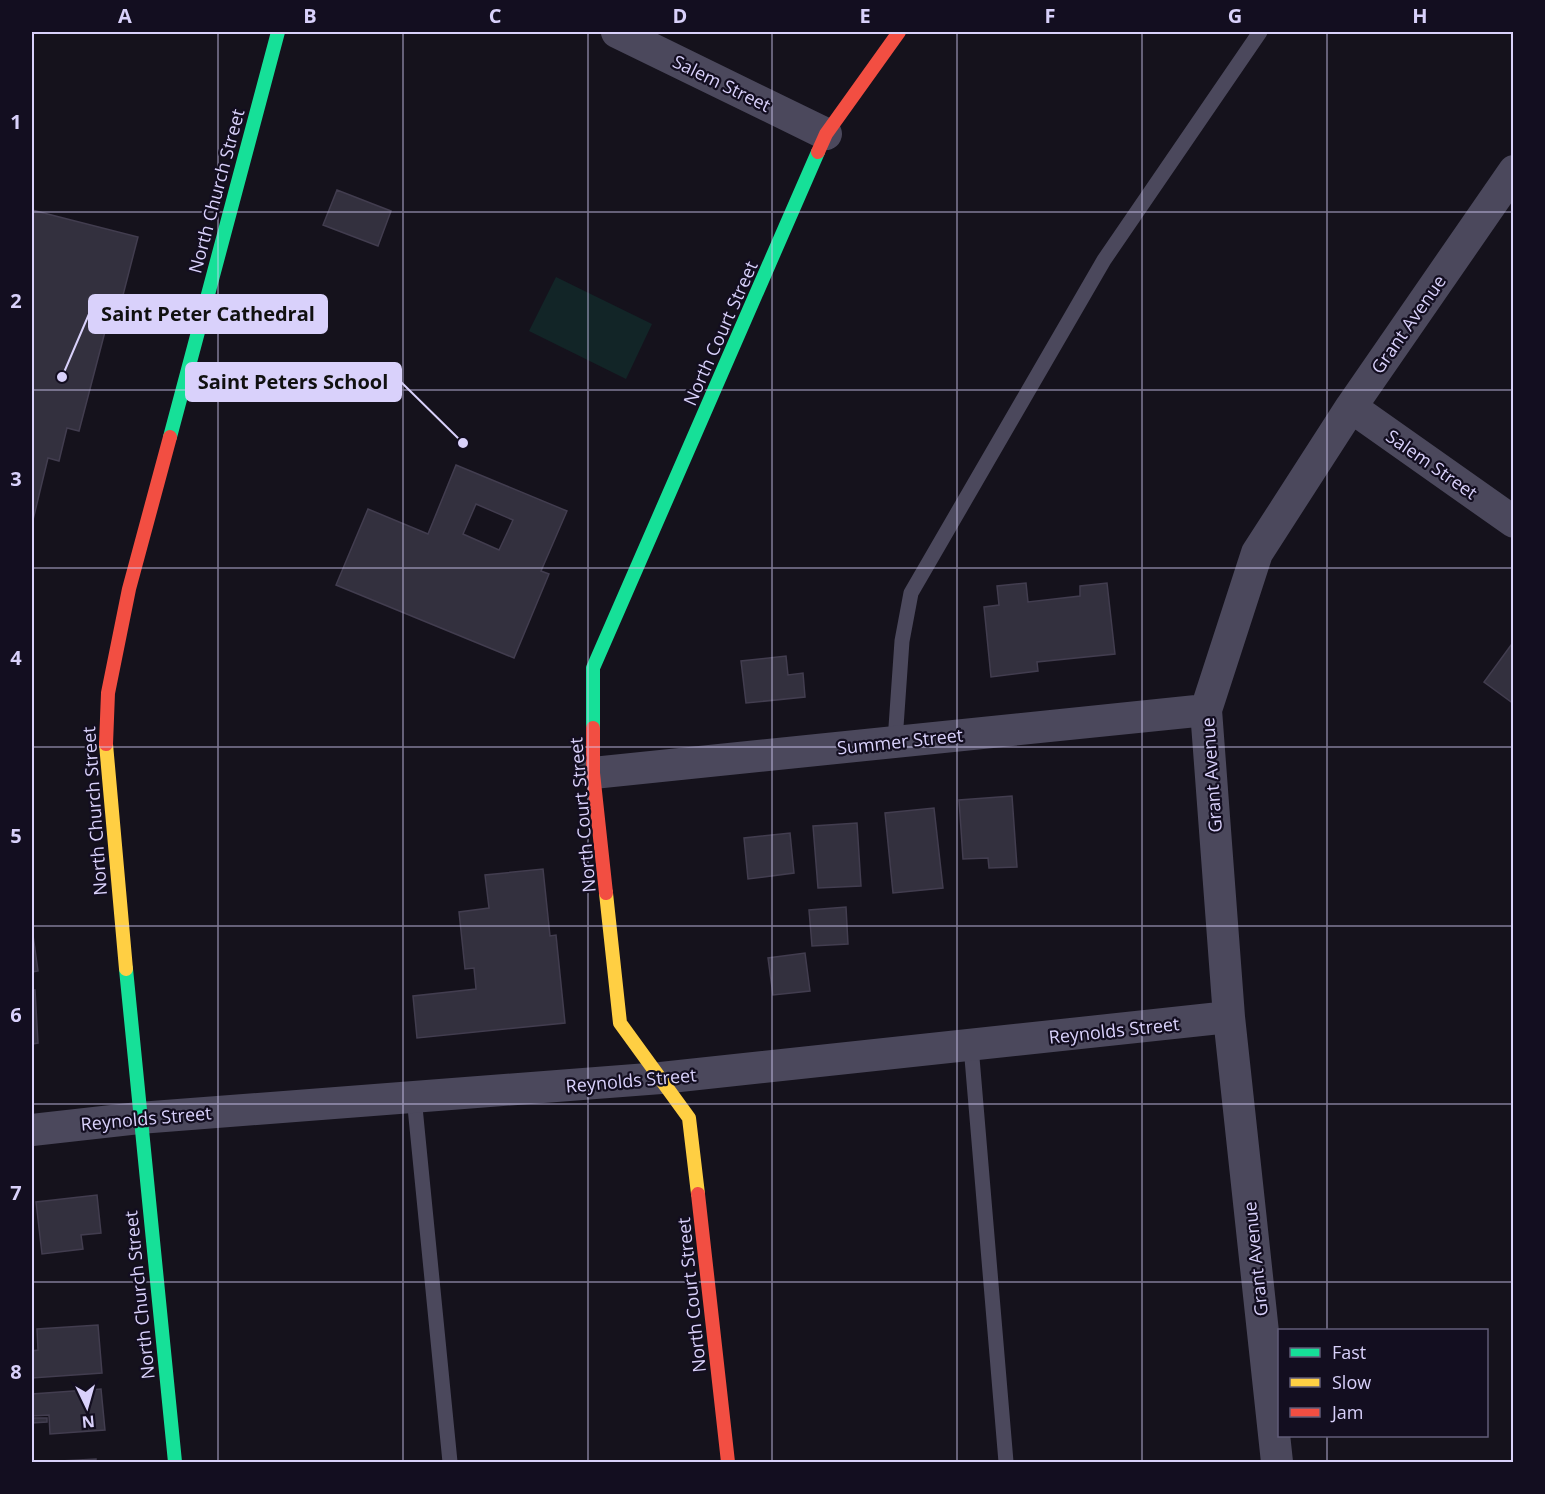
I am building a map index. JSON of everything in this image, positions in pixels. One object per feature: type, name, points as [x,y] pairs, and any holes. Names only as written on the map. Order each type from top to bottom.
[{"type":"street","name":"North Church Street","points":[[175,1462],[139,1118],[105,757],[108,693],[132,578],[278,32]]},
{"type":"street","name":"Salem Street","points":[[617,32],[826,134]]},
{"type":"street","name":"North Court Street","points":[[728,1462],[689,1118],[620,1023],[593,773],[593,668],[826,134],[899,32]]},
{"type":"street","name":"Grant Avenue","points":[[1277,1462],[1229,1017],[1206,710],[1257,553],[1351,407],[1514,171]]},
{"type":"street","name":"Salem Street","points":[[1351,407],[1514,522]]},
{"type":"street","name":"Summer Street","points":[[593,773],[1206,710]]},
{"type":"street","name":"Reynolds Street","points":[[32,1130],[139,1118],[661,1078],[1229,1017]]},
{"type":"lane","points":[[896,741],[902,641],[911,593],[1104,260],[1260,32]]},
{"type":"lane","points":[[971,1046],[1006,1462]]},
{"type":"lane","points":[[414,1097],[450,1462]]},
{"type":"green space","points":[[556,277],[652,324],[626,379],[529,331]]},
{"type":"building","points":[[337,190],[391,211],[378,246],[323,225]]},
{"type":"building","points":[[32,210],[138,237],[115,326],[107,324],[79,431],[67,428],[59,461],[48,458],[32,524]]},
{"type":"building","points":[[456,465],[567,511],[541,571],[549,574],[514,658],[336,585],[368,509],[428,534]],"holes":[[[476,504],[513,520],[499,550],[463,534]]]},
{"type":"building","points":[[1026,583],[1028,602],[1080,596],[1080,586],[1107,583],[1115,654],[1037,662],[1038,671],[991,677],[984,607],[999,605],[997,586]]},
{"type":"building","points":[[1514,641],[1514,704],[1484,682]]},
{"type":"building","points":[[786,656],[788,675],[803,673],[805,697],[746,703],[741,661]]},
{"type":"building","points":[[1012,796],[1017,867],[989,868],[988,858],[963,859],[959,800]]},
{"type":"building","points":[[934,808],[943,888],[893,893],[885,813]]},
{"type":"building","points":[[857,823],[861,886],[818,888],[813,826]]},
{"type":"building","points":[[790,833],[794,873],[748,879],[744,838]]},
{"type":"building","points":[[543,869],[550,936],[556,935],[565,1023],[417,1038],[413,996],[476,989],[474,968],[465,969],[459,912],[489,908],[485,875]]},
{"type":"building","points":[[846,907],[848,944],[812,946],[809,910]]},
{"type":"building","points":[[32,928],[38,971],[32,972]]},
{"type":"building","points":[[805,953],[810,991],[773,995],[768,958]]},
{"type":"building","points":[[32,990],[35,990],[38,1043],[32,1044]]},
{"type":"building","points":[[97,1195],[101,1233],[81,1235],[83,1249],[42,1254],[36,1202]]},
{"type":"building","points":[[98,1325],[102,1373],[32,1378],[32,1351],[38,1350],[37,1329]]},
{"type":"building","points":[[101,1389],[105,1430],[50,1434],[49,1415],[32,1416],[32,1394]]},
{"type":"building","points":[[32,1418],[47,1418],[47,1422],[32,1423]]},
{"type":"building","points":[[96,1459],[96,1462],[42,1462]]},
{"type":"traffic: fast","points":[[170,437],[278,32]]},
{"type":"traffic: fast","points":[[593,728],[593,668],[818,152]]},
{"type":"traffic: fast","points":[[126,969],[175,1462]]},
{"type":"traffic: slow","points":[[106,744],[126,969]]},
{"type":"traffic: slow","points":[[606,893],[620,1023],[689,1118],[698,1194]]},
{"type":"traffic: jam","points":[[818,152],[826,134],[899,32]]},
{"type":"traffic: jam","points":[[106,744],[108,693],[129,589],[170,437]]},
{"type":"traffic: jam","points":[[593,728],[593,773],[606,893]]},
{"type":"traffic: jam","points":[[698,1194],[728,1462]]},
{"type":"place","name":"Saint Peter Cathedral","points":[[62,377]]},
{"type":"place","name":"Saint Peters School","points":[[463,443]]}]
